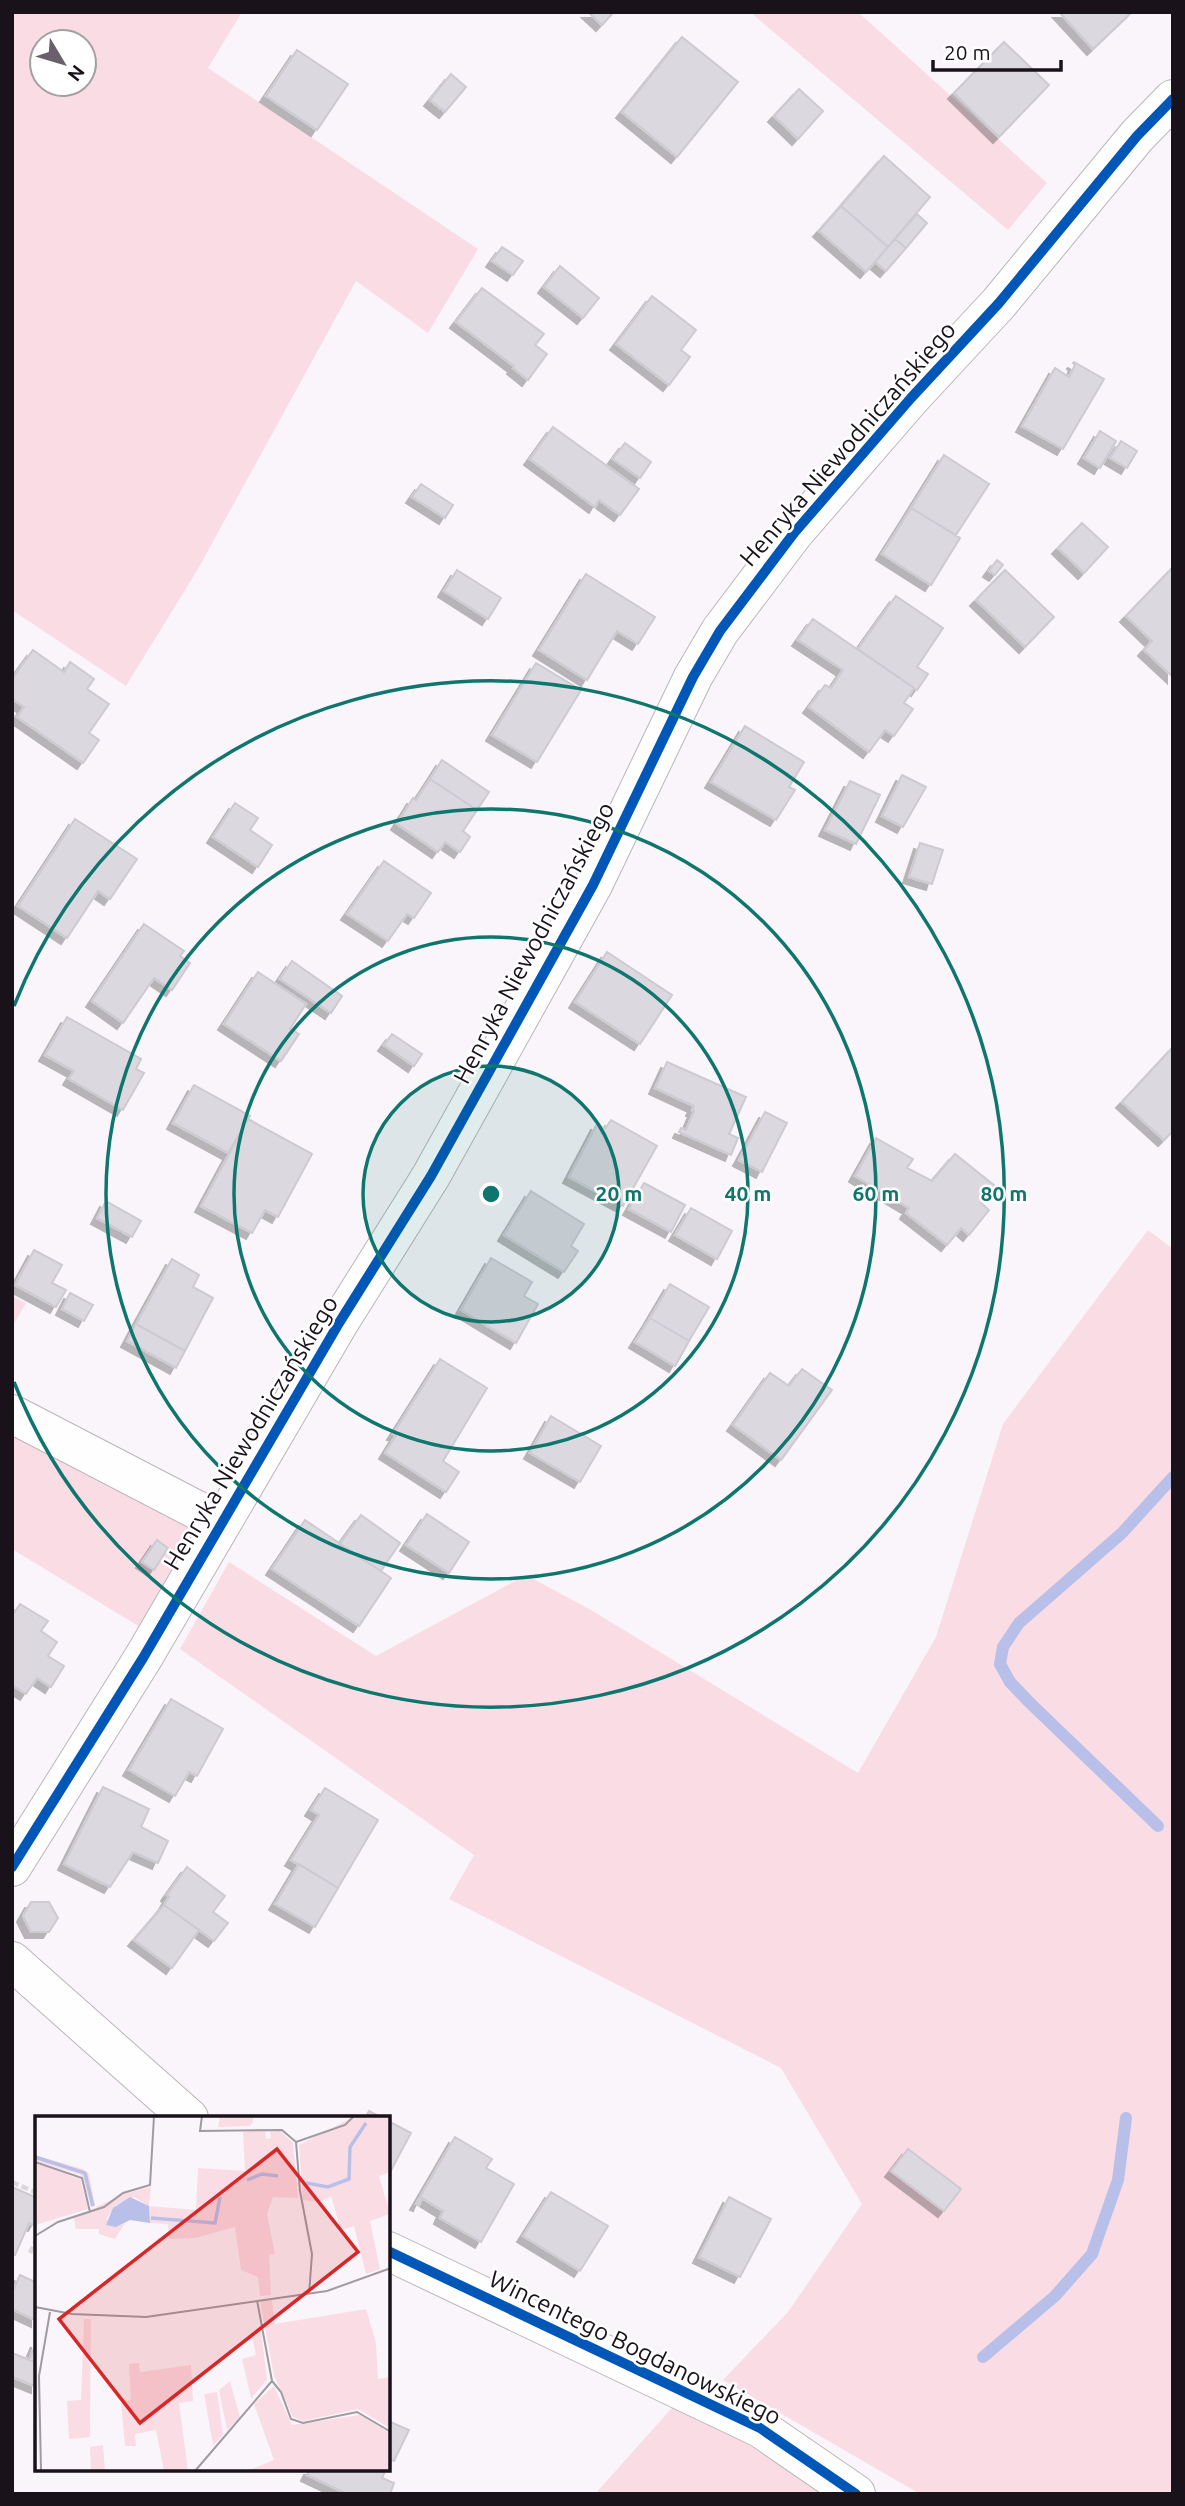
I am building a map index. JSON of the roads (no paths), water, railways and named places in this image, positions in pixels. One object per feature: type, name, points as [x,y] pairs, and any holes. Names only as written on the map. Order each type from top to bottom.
[{"type":"street","name":"Henryka Niewodniczańskiego","points":[[12,1867],[143,1658],[333,1332],[431,1177],[608,856],[693,677],[720,631],[794,533],[894,417],[999,303],[1137,136],[1173,99]]},
{"type":"street","points":[[12,1414],[222,1523]]},
{"type":"street","points":[[12,1961],[187,2116]]},
{"type":"street","name":"Wincentego Bogdanowskiego","points":[[390,2252],[760,2428],[856,2494]]},
{"type":"waterway","points":[[1158,1826],[1029,1702],[1010,1682],[1000,1664],[1003,1647],[1019,1623],[1122,1533],[1173,1477]]},
{"type":"waterway","points":[[983,2357],[1055,2296],[1092,2254],[1118,2180],[1126,2118]]}]
